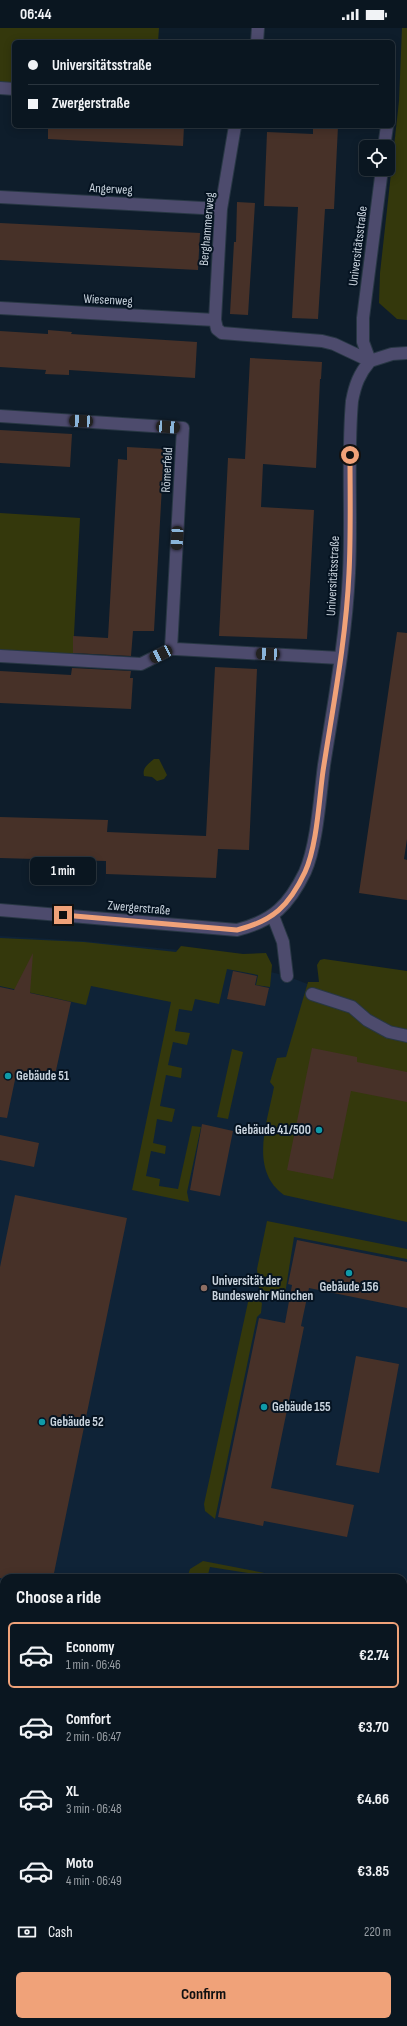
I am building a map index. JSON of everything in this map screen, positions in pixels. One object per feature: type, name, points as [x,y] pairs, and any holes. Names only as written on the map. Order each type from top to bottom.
[{"type":"street","points":[[257,40],[258,28]]},
{"type":"street","points":[[0,88],[12,89]]},
{"type":"street","name":"Berghammerweg","points":[[215,320],[221,209],[235,128]]},
{"type":"street","points":[[385,140],[387,128]]},
{"type":"street","name":"Universitätsstraße","points":[[274,916],[288,900],[305,870],[315,833],[340,658],[349,573],[352,401],[355,382],[362,370],[370,361],[363,342],[363,318],[381,176]]},
{"type":"street","name":"Angerweg","points":[[0,197],[221,209]]},
{"type":"street","name":"Wiesenweg","points":[[0,308],[215,320]]},
{"type":"street","points":[[215,320],[217,329],[222,333],[322,341],[334,344],[370,361],[392,354],[407,353]]},
{"type":"street","name":"Römerfeld","points":[[0,416],[183,428],[171,649]]},
{"type":"street","points":[[0,656],[141,664],[171,649],[340,658]]},
{"type":"street","name":"Zwergerstraße","points":[[0,910],[229,930],[250,927],[274,916]]},
{"type":"street","points":[[274,916],[283,942],[287,976]]},
{"type":"street","points":[[312,994],[352,1007],[367,1020],[389,1032],[407,1036]]},
{"type":"shaded area","name":"Universität der Bundeswehr München","points":[[0,936],[83,941],[179,950],[287,976],[310,985],[407,998],[407,1574],[0,1574]]},
{"type":"green space","points":[[0,28],[159,28],[158,40],[12,40],[12,85],[0,84]]},
{"type":"green space","points":[[402,28],[407,28],[407,320],[397,319],[379,303],[380,273],[391,176],[395,176],[395,140],[399,101]]},
{"type":"green space","points":[[0,513],[80,518],[73,654],[0,650]]},
{"type":"green space","points":[[154,759],[159,759],[167,775],[164,779],[157,781],[152,777],[144,776],[145,768]]},
{"type":"green space","points":[[0,938],[84,942],[176,952],[181,946],[243,954],[266,953],[272,965],[270,987],[256,985],[258,975],[227,969],[219,1004],[195,999],[192,1011],[179,1009],[175,1031],[190,1033],[187,1045],[173,1042],[168,1065],[182,1068],[181,1078],[166,1075],[160,1106],[175,1109],[172,1122],[157,1119],[153,1143],[166,1146],[165,1154],[151,1151],[146,1176],[160,1179],[159,1186],[178,1189],[192,1126],[201,1127],[187,1192],[189,1202],[132,1190],[171,1002],[91,986],[86,1005],[0,986]]},
{"type":"green space","points":[[324,959],[407,971],[407,1222],[284,1195],[273,1185],[267,1173],[263,1145],[274,1087],[270,1082],[277,1058],[286,1057],[308,982],[319,982],[317,965],[320,960]]},
{"type":"green space","points":[[232,1049],[243,1052],[228,1119],[217,1117]]},
{"type":"green space","points":[[267,1221],[407,1249],[407,1259],[294,1237],[285,1294],[270,1293],[259,1288],[257,1269]]},
{"type":"green space","points":[[250,1293],[262,1303],[261,1313],[257,1317],[215,1519],[205,1511],[204,1504]]},
{"type":"green space","points":[[203,1561],[270,1574],[255,1574],[210,1567],[208,1574],[188,1574],[190,1569]]},
{"type":"building","points":[[48,128],[184,128],[183,146],[48,139]]},
{"type":"building","points":[[313,128],[338,128],[334,209],[325,209],[318,319],[292,318],[298,207],[264,206],[267,132],[313,134]]},
{"type":"building","points":[[237,202],[255,203],[248,315],[230,314],[234,242],[236,242]]},
{"type":"building","points":[[0,223],[200,233],[198,270],[0,260]]},
{"type":"building","points":[[48,330],[72,332],[71,334],[197,342],[195,378],[69,370],[69,375],[45,374],[46,370],[0,367],[0,331],[48,334]]},
{"type":"building","points":[[250,358],[322,362],[316,468],[263,464],[261,507],[314,510],[307,639],[219,636],[228,458],[245,459]]},
{"type":"building","points":[[0,430],[72,434],[70,467],[0,463]]},
{"type":"building","points":[[127,447],[164,449],[154,631],[133,631],[131,656],[73,653],[73,636],[108,638],[118,459],[127,460]]},
{"type":"building","points":[[397,632],[407,633],[407,839],[404,859],[407,860],[407,900],[359,893]]},
{"type":"building","points":[[215,667],[257,669],[249,850],[218,849],[216,878],[106,874],[106,861],[0,858],[0,817],[108,820],[107,832],[206,836]]},
{"type":"building","points":[[72,668],[131,671],[130,678],[133,678],[131,709],[0,703],[0,671],[71,675]]},
{"type":"building","name":"Gebäude 51","points":[[33,953],[30,993],[71,1002],[55,1075],[28,1069],[27,1078],[16,1075],[7,1118],[0,1117],[0,987],[14,990]]},
{"type":"building","points":[[233,971],[257,976],[255,985],[269,988],[265,1006],[227,999]]},
{"type":"building","name":"Gebäude 41/500","points":[[312,1048],[357,1057],[357,1062],[407,1072],[407,1102],[351,1091],[333,1179],[287,1170]]},
{"type":"building","points":[[202,1124],[233,1131],[220,1196],[190,1190]]},
{"type":"building","points":[[0,1135],[39,1143],[34,1167],[0,1160]]},
{"type":"building","name":"Gebäude 52","points":[[15,1195],[127,1218],[54,1574],[0,1574],[0,1267]]},
{"type":"building","name":"Gebäude 155","points":[[297,1240],[407,1262],[407,1308],[309,1288],[301,1326],[304,1327],[271,1488],[354,1505],[347,1537],[264,1521],[263,1526],[218,1517],[259,1318],[285,1323],[292,1285],[288,1284]]},
{"type":"building","points":[[356,1356],[399,1364],[379,1473],[336,1465]]},
{"type":"place","name":"Gebäude 51","points":[[8,1076]]},
{"type":"place","name":"Gebäude 41/500","points":[[319,1130]]},
{"type":"place","name":"Gebäude 156","points":[[349,1273]]},
{"type":"place","name":"Universität der Bundeswehr München","points":[[204,1288]]},
{"type":"place","name":"Gebäude 155","points":[[264,1407]]},
{"type":"place","name":"Gebäude 52","points":[[42,1422]]},
{"type":"route","points":[[63,915],[222,930],[237,930],[250,927],[274,916],[288,900],[298,884],[305,870],[315,833],[343,638],[349,573],[350,455]]}]
